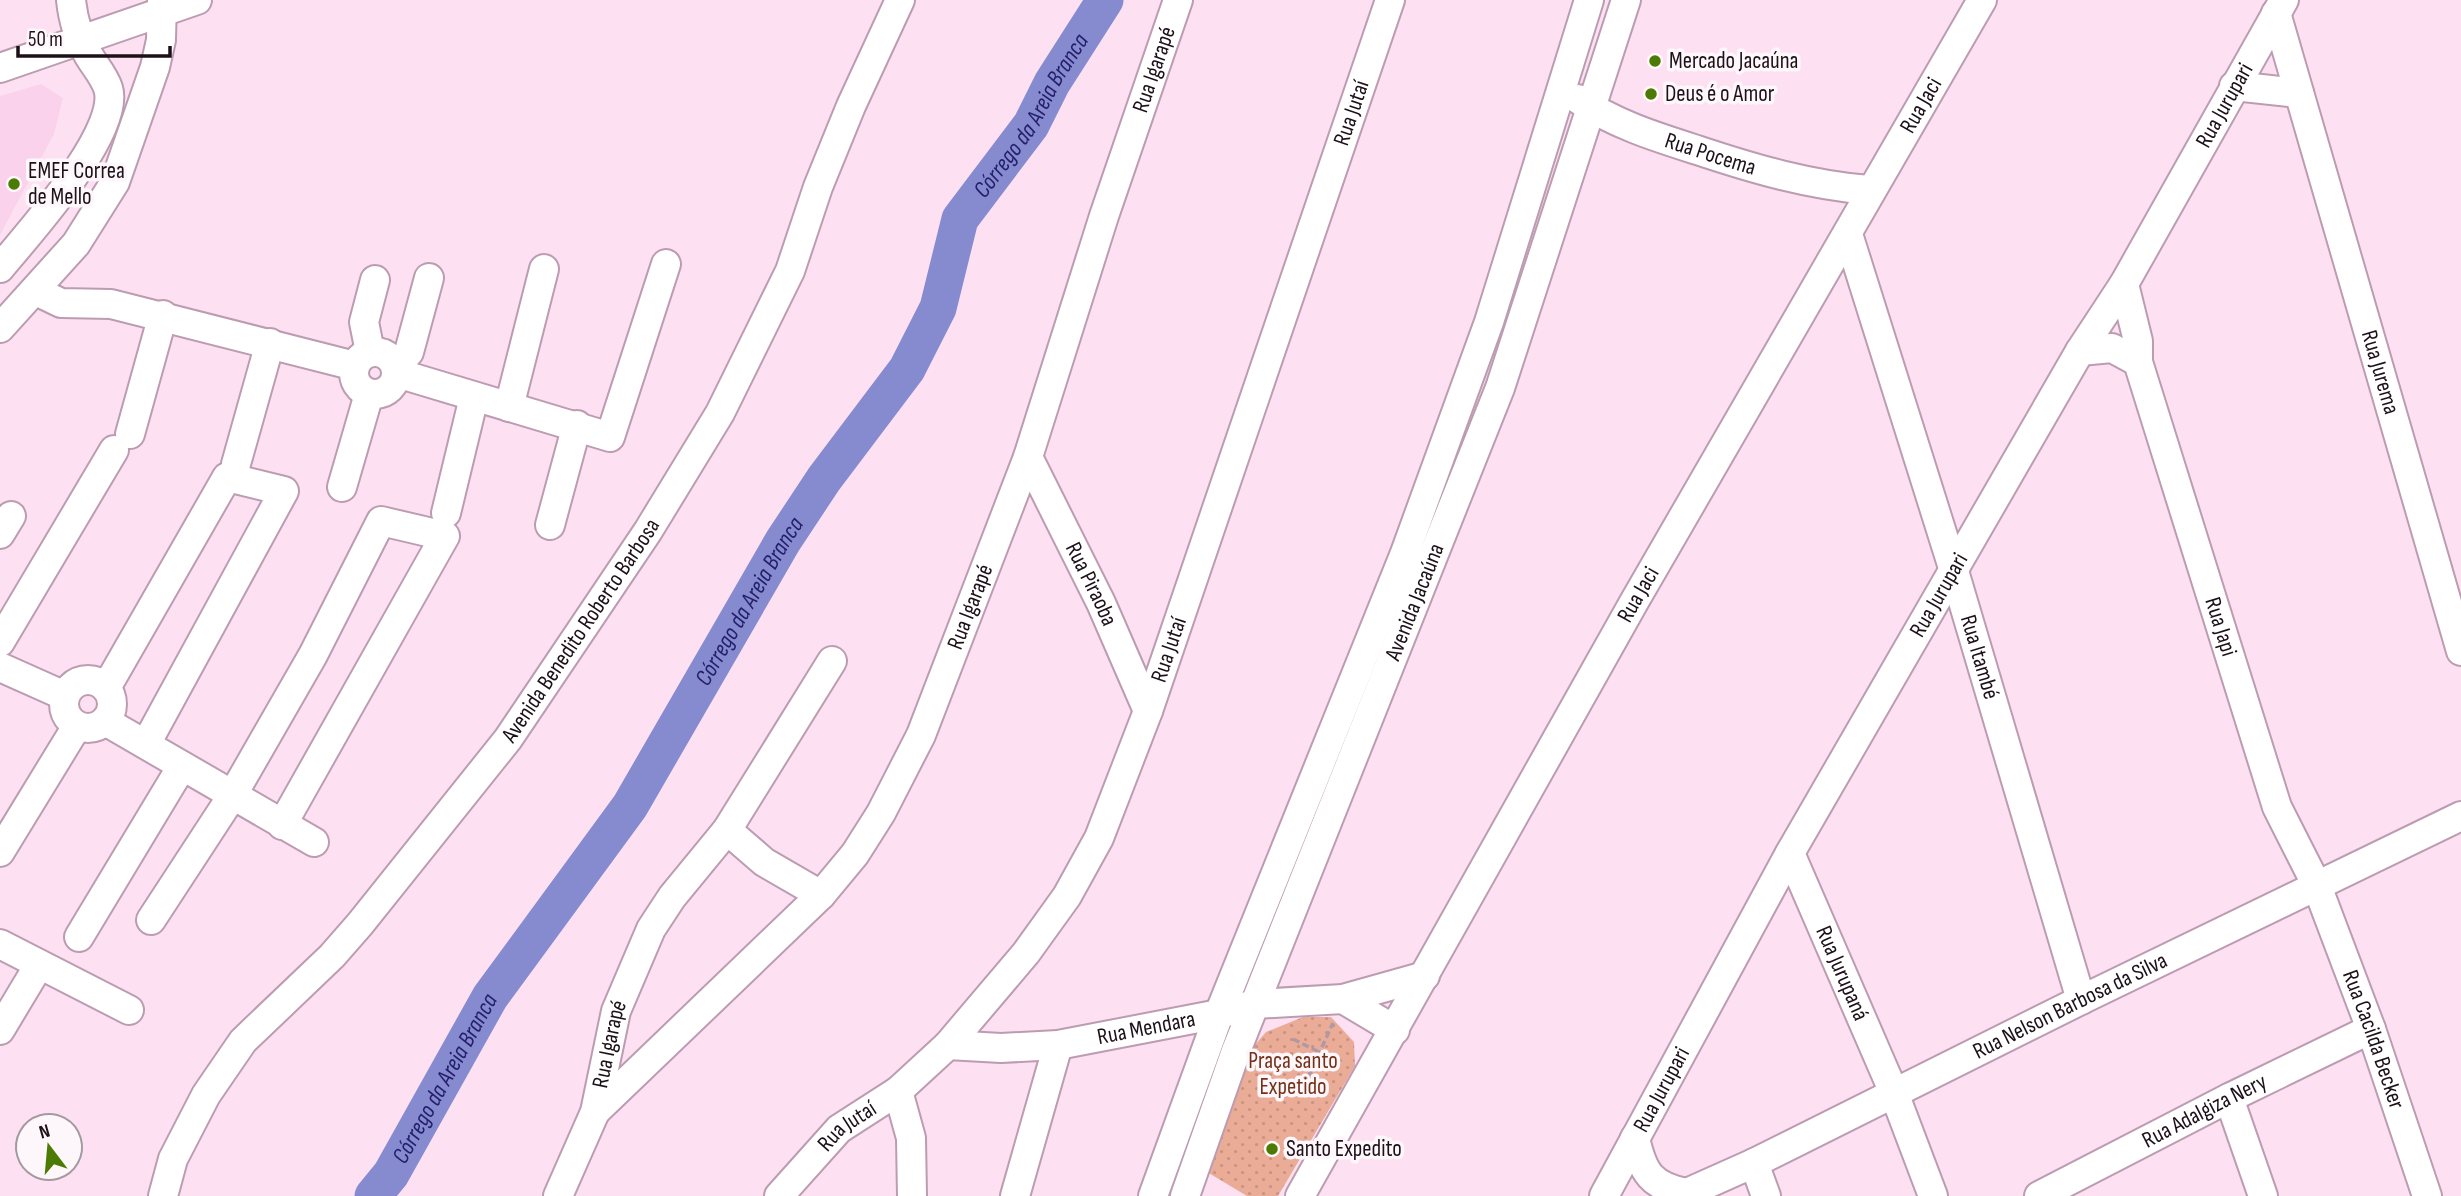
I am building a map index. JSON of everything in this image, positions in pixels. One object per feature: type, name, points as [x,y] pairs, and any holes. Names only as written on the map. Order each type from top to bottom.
[{"type":"street","points":[[0,268],[82,166],[107,113],[110,99],[108,87],[81,42],[71,0]]},
{"type":"street","points":[[0,68],[81,42],[161,6],[197,0]]},
{"type":"street","name":"Avenida Benedito Roberto Barbosa","points":[[163,1196],[173,1159],[206,1095],[243,1041],[332,956],[508,739],[648,531],[720,413],[790,271],[832,152],[900,0]]},
{"type":"street","name":"Rua Igarapé","points":[[594,1112],[821,895],[855,854],[881,813],[921,735],[1028,457],[1104,216],[1178,0]]},
{"type":"street","name":"Rua Jutaí","points":[[779,1196],[839,1129],[898,1091],[948,1045],[1026,953],[1067,896],[1100,838],[1149,711],[1390,0]]},
{"type":"street","name":"Avenida Jacaúna","points":[[1153,1196],[1219,1014],[1405,553],[1489,322],[1589,0]]},
{"type":"street","name":"Avenida Jacaúna","points":[[1185,1196],[1255,1004],[1500,387],[1626,0]]},
{"type":"street","name":"Rua Jaci","points":[[1300,1196],[1634,602],[1849,234],[1869,190],[1982,0]]},
{"type":"street","points":[[0,328],[76,244],[115,182],[155,67],[161,40],[161,6]]},
{"type":"street","name":"Rua Jurupari","points":[[1604,1196],[1790,853],[2080,351],[2124,284],[2280,7]]},
{"type":"street","name":"Rua Jurema","points":[[2280,7],[2300,93],[2461,651]]},
{"type":"street","points":[[2234,86],[2300,93]]},
{"type":"street","name":"Rua Pocema","points":[[1562,87],[1592,108],[1650,134],[1778,176],[1823,186],[1869,190]]},
{"type":"street","points":[[82,166],[115,182]]},
{"type":"street","name":"Rua Itambé","points":[[1849,234],[1954,571],[2081,1000]]},
{"type":"street","points":[[36,291],[61,303],[111,304],[270,343],[362,359],[388,356],[397,370],[474,397],[577,425],[610,437],[666,264]]},
{"type":"street","points":[[509,407],[544,269]]},
{"type":"street","points":[[375,281],[364,322],[358,386],[369,394],[377,395],[391,388],[397,370],[409,352],[429,278]]},
{"type":"street","name":"Rua Japi","points":[[2124,284],[2138,341],[2138,362],[2277,807],[2317,886]]},
{"type":"street","points":[[0,642],[122,442],[163,316]]},
{"type":"street","points":[[236,464],[270,343]]},
{"type":"street","points":[[2080,351],[2112,348],[2138,362]]},
{"type":"street","points":[[342,487],[369,394]]},
{"type":"street","points":[[446,513],[474,397]]},
{"type":"street","points":[[550,525],[577,425]]},
{"type":"street","name":"Rua Piraoba","points":[[1028,457],[1101,603],[1149,711]]},
{"type":"street","points":[[106,688],[227,477],[284,491],[146,744]]},
{"type":"street","points":[[151,920],[232,796],[313,655],[381,521],[445,536],[282,825]]},
{"type":"street","name":"Rua Igarapé","points":[[558,1196],[594,1112],[616,1011],[632,966],[672,897],[727,830],[832,662]]},
{"type":"street","points":[[0,667],[65,696]]},
{"type":"street","points":[[0,852],[91,724],[112,708],[106,688],[99,682],[83,680],[75,683],[65,696],[67,716],[91,724],[146,744],[314,842]]},
{"type":"street","points":[[79,937],[182,766]]},
{"type":"street","name":"Rua Nelson Barbosa da Silva","points":[[1683,1195],[1754,1163],[2081,1000],[2461,816]]},
{"type":"street","points":[[727,830],[764,862],[821,895]]},
{"type":"street","name":"Rua Jurupaná","points":[[1790,853],[1894,1093],[1933,1196]]},
{"type":"street","name":"Rua Cacilda Becker","points":[[2317,886],[2371,1029],[2427,1196]]},
{"type":"street","points":[[0,944],[129,1010]]},
{"type":"street","points":[[0,1030],[39,964]]},
{"type":"street","name":"Rua Mendara","points":[[948,1045],[1058,1045],[1219,1014],[1255,1004],[1343,999],[1425,976]]},
{"type":"street","points":[[1343,999],[1395,1030]]},
{"type":"street","name":"Rua Adalgiza Nery","points":[[2039,1196],[2229,1098],[2371,1029]]},
{"type":"street","points":[[1014,1196],[1058,1045]]},
{"type":"street","points":[[898,1091],[911,1138],[912,1196]]},
{"type":"street","points":[[2229,1098],[2263,1196]]},
{"type":"street","points":[[1636,1138],[1641,1163],[1650,1176],[1664,1189],[1683,1195]]},
{"type":"street","points":[[1754,1163],[1766,1196]]},
{"type":"path","points":[[1300,1095],[1343,999]]},
{"type":"path","points":[[1293,1039],[1321,1053]]},
{"type":"shaded area","name":"EMEF Correa de Mello","points":[[41,84],[63,98],[54,134],[0,235],[0,96]]},
{"type":"green space","name":"Praça santo Expetido","points":[[1303,1017],[1331,1017],[1354,1042],[1355,1066],[1278,1196],[1247,1196],[1202,1169],[1247,1054],[1266,1032]]},
{"type":"waterway","name":"Córrego da Areia Branca","points":[[373,1196],[391,1174],[490,997],[630,806],[783,541],[824,479],[907,369],[938,308],[960,219],[1031,125],[1052,83],[1105,0]]},
{"type":"place","name":"Mercado Jacaúna","points":[[1655,61]]},
{"type":"place","name":"Deus é o Amor","points":[[1651,94]]},
{"type":"place","name":"EMEF Correa de Mello","points":[[14,184]]},
{"type":"place","name":"Santo Expedito","points":[[1272,1149]]}]
